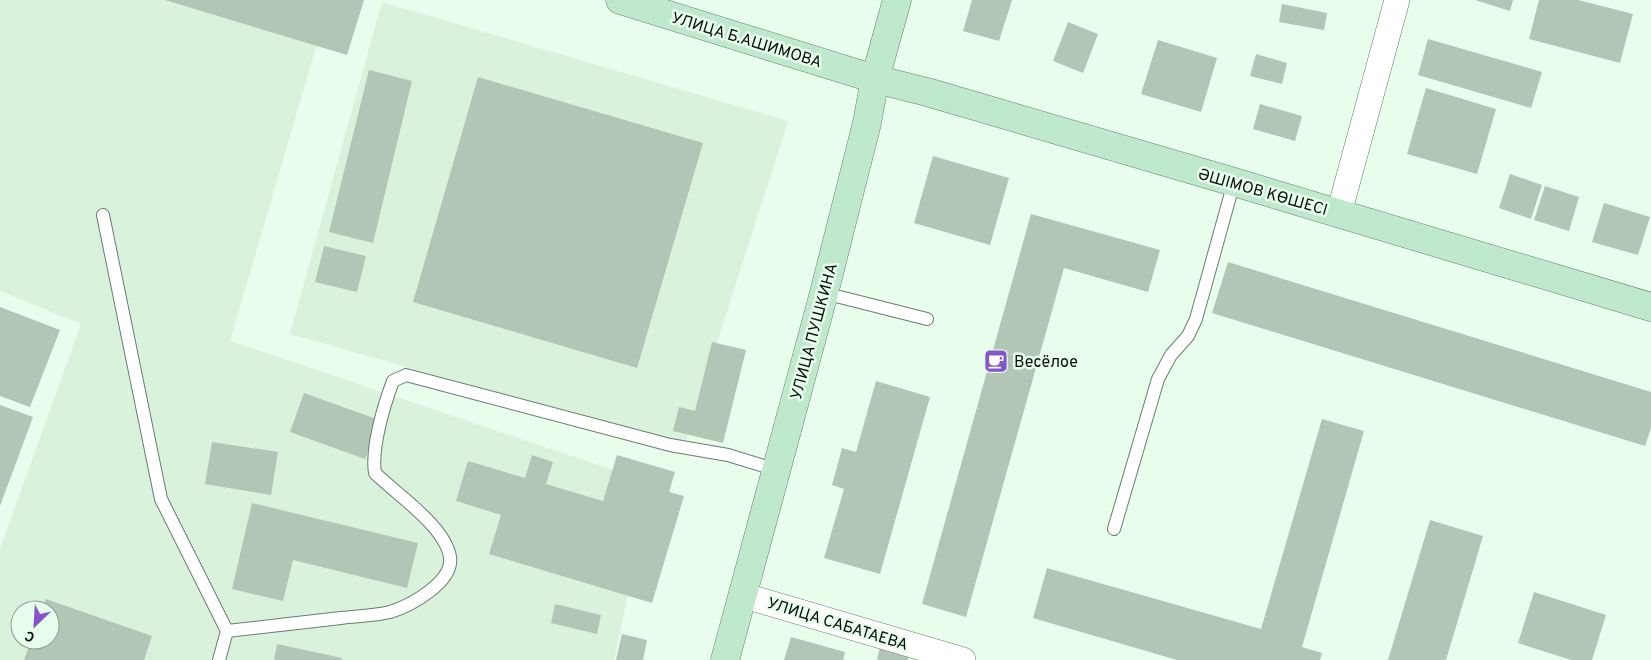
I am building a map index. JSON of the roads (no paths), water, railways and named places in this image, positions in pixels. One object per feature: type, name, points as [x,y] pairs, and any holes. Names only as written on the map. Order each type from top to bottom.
[{"type":"street","name":"УЛИЦА Б.АШИМОВА","points":[[620,0],[875,79]]},
{"type":"street","name":"УЛИЦА ПУШКИНА","points":[[725,660],[824,293],[867,123],[875,79],[897,0]]},
{"type":"street","points":[[1339,213],[1397,0]]},
{"type":"street","name":"ӘШІМОВ КӨШЕСІ","points":[[875,79],[927,92],[1234,182],[1651,308]]},
{"type":"street","name":"УЛИЦА САБАТАЕВА","points":[[742,595],[963,660]]},
{"type":"lane","points":[[1114,529],[1158,379],[1171,355],[1188,336],[1196,319],[1234,182]]},
{"type":"lane","points":[[103,215],[161,499],[227,631],[219,660]]},
{"type":"lane","points":[[824,293],[927,319]]},
{"type":"lane","points":[[227,631],[390,612],[426,595],[446,576],[450,558],[441,537],[421,513],[375,473],[373,458],[385,403],[393,381],[403,376],[670,445],[728,455],[777,470]]},
{"type":"place","name":"Весёлое","points":[[996,361]]}]
